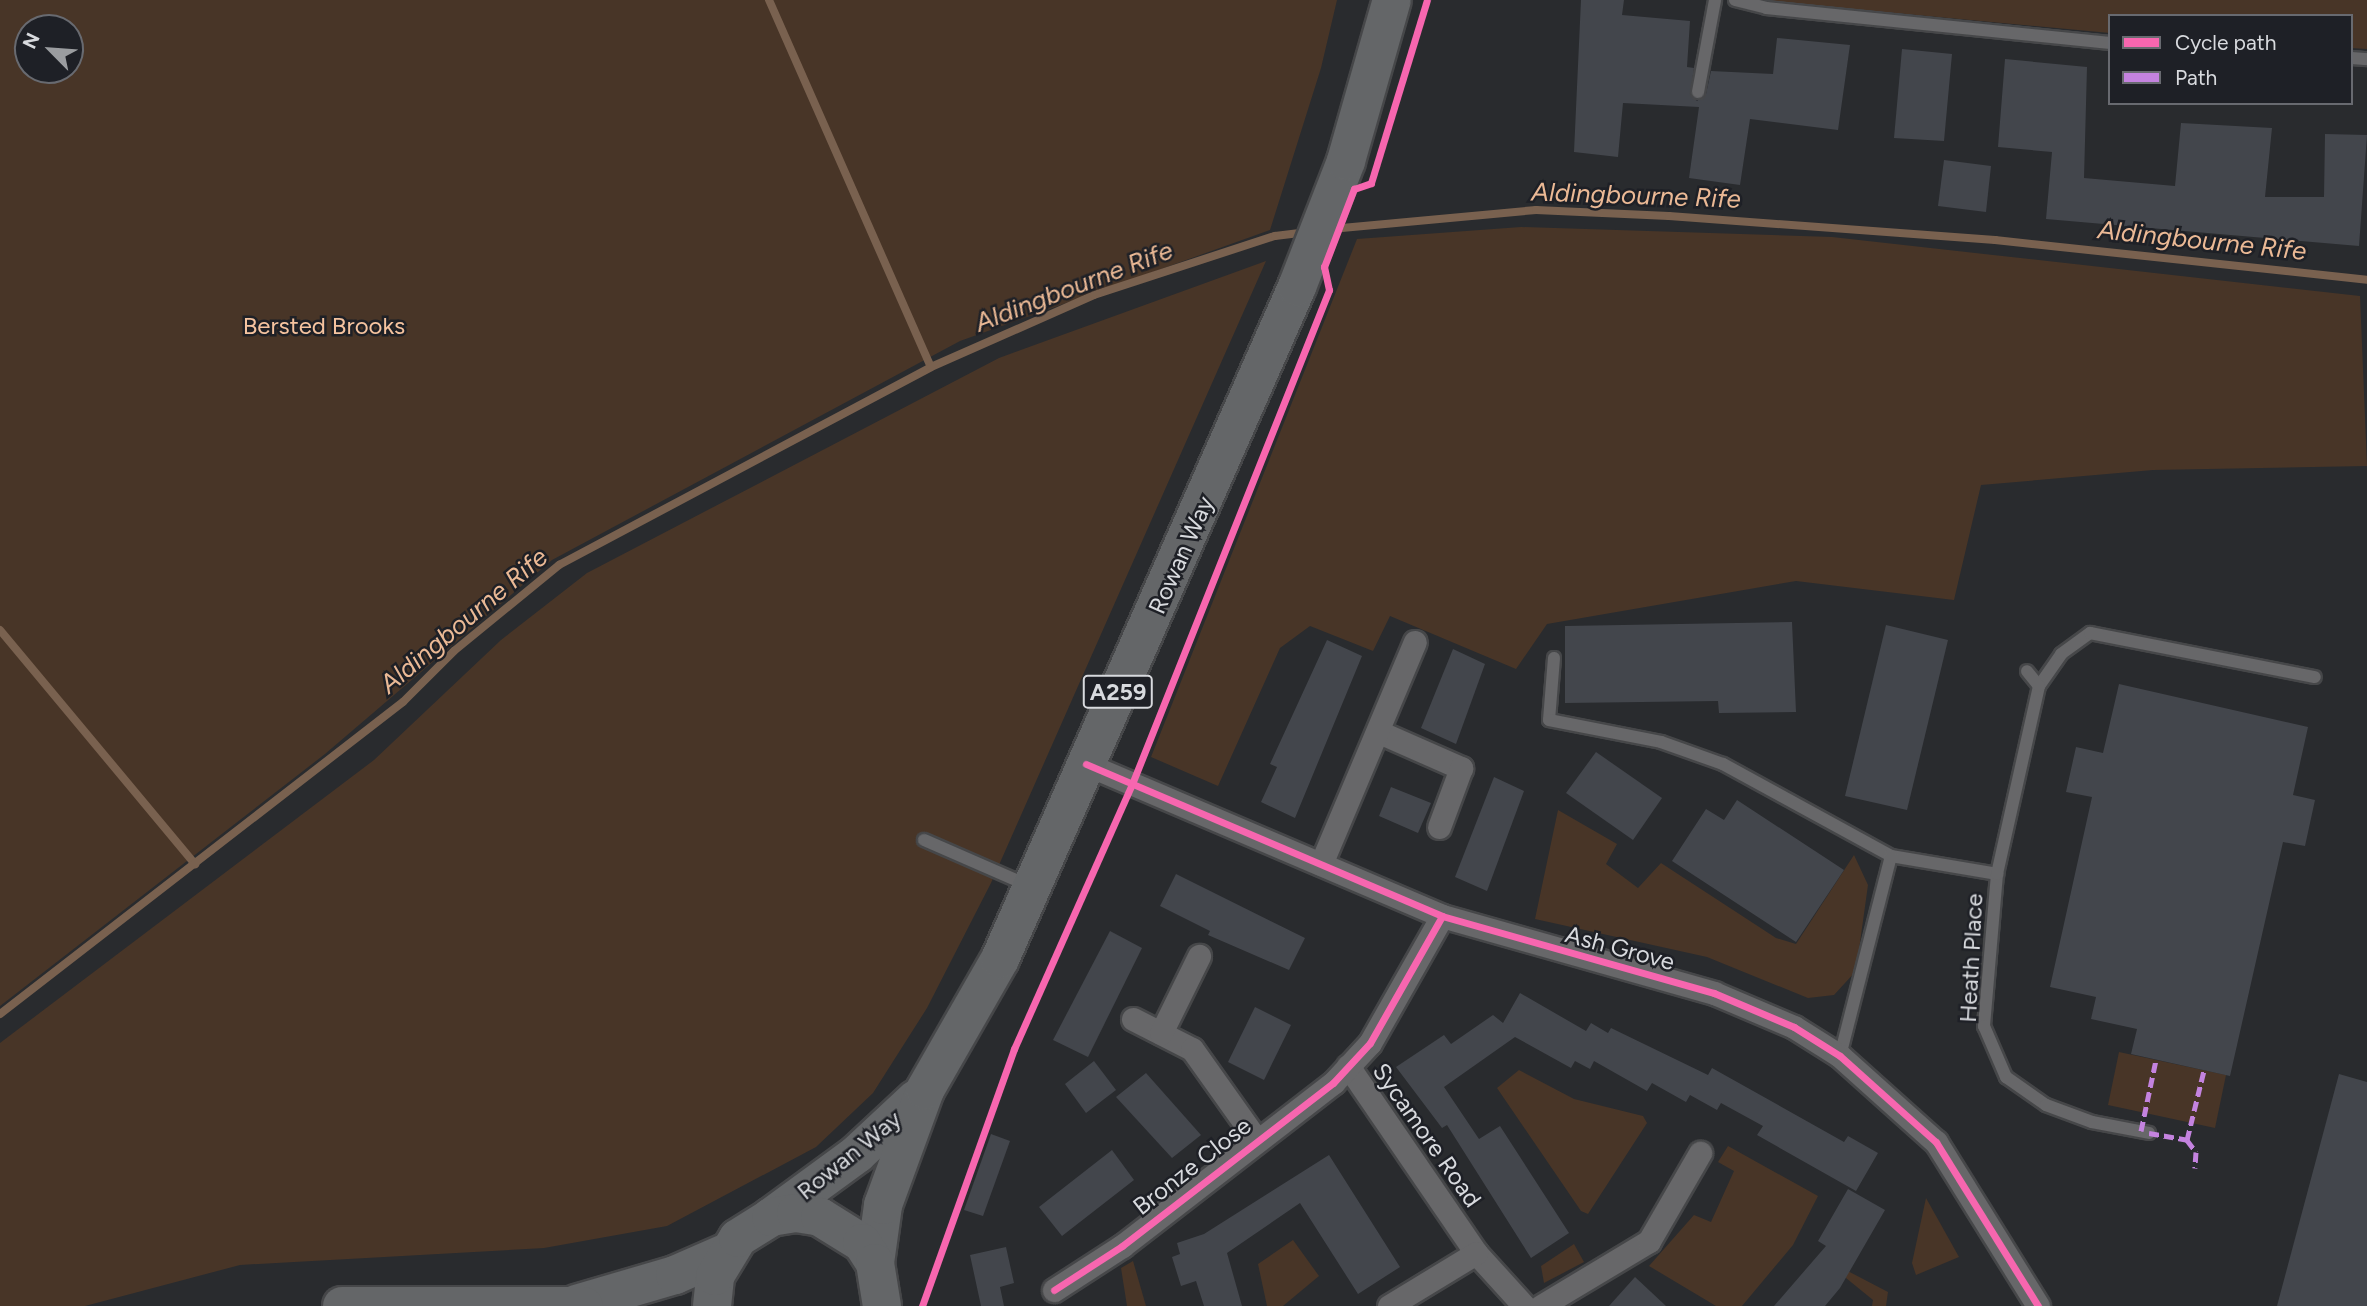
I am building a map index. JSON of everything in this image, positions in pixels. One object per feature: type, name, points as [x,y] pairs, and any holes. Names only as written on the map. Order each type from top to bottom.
[{"type":"highway","name":"Rowan Way","points":[[875,1264],[883,1205],[925,1090],[993,971],[1297,287],[1340,178],[1392,0]]},
{"type":"highway","name":"Rowan Way","points":[[725,1253],[753,1225],[771,1217],[857,1154],[925,1090]]},
{"type":"highway","points":[[771,1217],[820,1217],[862,1243],[875,1264],[882,1306]]},
{"type":"highway","points":[[342,1306],[580,1305],[675,1275],[725,1253]]},
{"type":"highway","points":[[712,1306],[715,1276],[725,1253]]},
{"type":"street","points":[[1321,864],[1415,642]]},
{"type":"street","points":[[1378,732],[1461,768],[1439,827]]},
{"type":"street","name":"Ash Grove","points":[[1086,764],[1442,916],[1714,993],[1794,1027],[1840,1056],[1936,1142],[2038,1306]]},
{"type":"street","name":"Sycamore Road","points":[[1442,916],[1370,1043],[1348,1066],[1476,1253],[1524,1306]]},
{"type":"street","points":[[1161,1033],[1199,956]]},
{"type":"street","name":"Bronze Close","points":[[1133,1019],[1192,1049],[1256,1139]]},
{"type":"street","name":"Bronze Close","points":[[1054,1290],[1122,1246],[1348,1066]]},
{"type":"street","points":[[1541,1306],[1649,1241],[1700,1153]]},
{"type":"street","points":[[1389,1306],[1476,1253]]},
{"type":"lane","points":[[1698,93],[1715,0]]},
{"type":"lane","points":[[1735,0],[1822,6],[2108,43]]},
{"type":"lane","points":[[1997,874],[2039,686],[2061,654],[2090,633],[2315,677]]},
{"type":"lane","name":"Heath Place","points":[[1555,658],[1549,720],[1661,742],[1723,764],[1891,856],[1997,874],[1984,1026],[2006,1077],[2046,1105],[2092,1122],[2149,1133]]},
{"type":"lane","points":[[2026,671],[2039,686]]},
{"type":"lane","points":[[924,840],[1032,886]]},
{"type":"lane","points":[[1840,1056],[1891,856]]},
{"type":"green space","name":"Bersted Brooks","points":[[0,0],[1337,0],[1321,68],[1270,230],[960,341],[552,560],[325,754],[0,1006]]},
{"type":"green space","points":[[1758,0],[2367,0],[2367,49],[2353,48],[2353,14],[2108,14],[2108,33]]},
{"type":"green space","points":[[1521,227],[1832,237],[2360,296],[2367,466],[2153,470],[1981,485],[1954,600],[1796,581],[1547,624],[1516,669],[1390,616],[1373,651],[1310,626],[1280,648],[1218,786],[1151,757],[1357,239]]},
{"type":"green space","points":[[1266,261],[991,883],[927,1008],[873,1093],[816,1147],[667,1226],[544,1248],[240,1265],[85,1306],[0,1306],[0,1043],[374,760],[501,640],[587,573],[999,358]]},
{"type":"green space","points":[[1558,810],[1617,844],[1606,864],[1638,888],[1661,863],[1776,938],[1796,944],[1854,855],[1868,885],[1856,971],[1834,995],[1808,998],[1707,957],[1535,919]]},
{"type":"green space","points":[[2119,1052],[2226,1075],[2215,1128],[2108,1105]]},
{"type":"green space","points":[[1519,1070],[1574,1099],[1643,1116],[1647,1123],[1588,1214],[1581,1211],[1497,1088]]},
{"type":"green space","points":[[1728,1146],[1818,1196],[1793,1245],[1742,1306],[1716,1306],[1649,1266],[1694,1215],[1711,1222],[1734,1171],[1718,1162]]},
{"type":"green space","points":[[1926,1198],[1959,1257],[1916,1275],[1912,1263]]},
{"type":"green space","points":[[1293,1240],[1319,1276],[1283,1306],[1267,1306],[1258,1264]]},
{"type":"green space","points":[[1574,1244],[1584,1262],[1544,1283],[1541,1266]]},
{"type":"green space","points":[[1819,1256],[1888,1292],[1886,1306],[1872,1306],[1873,1300]]},
{"type":"green space","points":[[1133,1261],[1146,1306],[1127,1306],[1121,1268]]},
{"type":"building","points":[[1581,0],[1624,0],[1622,15],[1690,21],[1687,67],[1694,68],[1690,94],[1697,101],[1706,94],[1711,71],[1773,74],[1777,38],[1850,45],[1838,130],[1750,119],[1740,185],[1689,178],[1699,107],[1623,103],[1618,157],[1574,152]]},
{"type":"building","points":[[1902,49],[1952,54],[1944,141],[1894,138]]},
{"type":"building","points":[[2005,59],[2087,67],[2084,178],[2175,186],[2181,123],[2272,128],[2265,197],[2324,197],[2325,134],[2367,135],[2359,246],[2046,219],[2052,152],[1998,147]]},
{"type":"building","points":[[1944,160],[1991,166],[1986,212],[1938,206]]},
{"type":"building","points":[[1792,622],[1796,712],[1719,713],[1718,701],[1565,703],[1565,626]]},
{"type":"building","points":[[1886,625],[1948,640],[1907,810],[1845,796]]},
{"type":"building","points":[[1327,640],[1362,656],[1295,818],[1261,802],[1277,767],[1270,764]]},
{"type":"building","points":[[1453,649],[1485,664],[1456,744],[1421,728]]},
{"type":"building","points":[[2119,684],[2308,727],[2293,795],[2315,800],[2305,846],[2283,842],[2230,1076],[2131,1054],[2137,1029],[2091,1019],[2096,997],[2050,987],[2092,797],[2066,792],[2076,747],[2103,753]]},
{"type":"building","points":[[1596,752],[1662,798],[1633,840],[1566,793]]},
{"type":"building","points":[[1494,777],[1524,791],[1487,891],[1455,877]]},
{"type":"building","points":[[1391,787],[1431,803],[1418,833],[1379,816]]},
{"type":"building","points":[[1737,800],[1844,870],[1796,942],[1672,861],[1706,809],[1724,820]]},
{"type":"building","points":[[1176,874],[1305,938],[1289,970],[1208,935],[1210,931],[1160,906]]},
{"type":"building","points":[[1110,931],[1142,948],[1088,1057],[1053,1040]]},
{"type":"building","points":[[1520,993],[1586,1031],[1591,1023],[1608,1033],[1611,1028],[1708,1075],[1712,1068],[1844,1142],[1848,1136],[1878,1153],[1856,1191],[1757,1135],[1763,1126],[1721,1103],[1717,1110],[1690,1095],[1686,1102],[1652,1083],[1647,1091],[1594,1061],[1590,1069],[1575,1061],[1571,1068],[1515,1037],[1444,1087],[1479,1139],[1500,1126],[1569,1233],[1531,1258],[1447,1125],[1442,1128],[1396,1067],[1444,1035],[1451,1044],[1493,1015],[1503,1023]]},
{"type":"building","points":[[1255,1007],[1291,1025],[1264,1080],[1228,1062]]},
{"type":"building","points":[[1094,1061],[1116,1090],[1086,1113],[1065,1084]]},
{"type":"building","points":[[1146,1073],[1201,1135],[1172,1158],[1116,1097]]},
{"type":"building","points":[[2339,1074],[2367,1082],[2367,1306],[2277,1306]]},
{"type":"building","points":[[991,1134],[1010,1141],[983,1216],[964,1210]]},
{"type":"building","points":[[1112,1150],[1134,1180],[1062,1236],[1039,1207]]},
{"type":"building","points":[[1329,1155],[1400,1267],[1358,1294],[1300,1203],[1227,1253],[1242,1306],[1204,1306],[1196,1281],[1181,1286],[1172,1257],[1180,1254],[1177,1243],[1204,1234]]},
{"type":"building","points":[[1848,1189],[1885,1210],[1840,1288],[1825,1306],[1774,1306],[1826,1246],[1818,1241]]},
{"type":"building","points":[[1006,1247],[1014,1283],[1000,1287],[1004,1306],[981,1306],[970,1255]]},
{"type":"building","points":[[1635,1277],[1666,1306],[1609,1306]]},
{"type":"waterway","points":[[769,0],[931,367]]},
{"type":"waterway","name":"Aldingbourne Rife","points":[[1331,229],[1536,210],[1669,216],[1995,240],[2367,280]]},
{"type":"waterway","name":"Aldingbourne Rife","points":[[0,1014],[403,702],[454,651],[559,565],[931,367],[1094,295],[1275,236],[1308,232]]},
{"type":"waterway","points":[[0,630],[195,864]]},
{"type":"marked path","points":[[2141,1131],[2156,1060]]},
{"type":"marked path","points":[[2149,1133],[2187,1140],[2204,1070]]},
{"type":"marked path","points":[[2187,1140],[2196,1152],[2195,1168]]},
{"type":"cycle path","points":[[922,1306],[1014,1049],[1132,784],[1329,290],[1324,267],[1354,189],[1371,183],[1427,0]]},
{"type":"cycle path","points":[[1086,764],[1442,916],[1714,993],[1794,1027],[1840,1056],[1936,1142],[2038,1306]]},
{"type":"cycle path","points":[[1054,1290],[1122,1246],[1333,1083],[1370,1043],[1442,916]]}]
